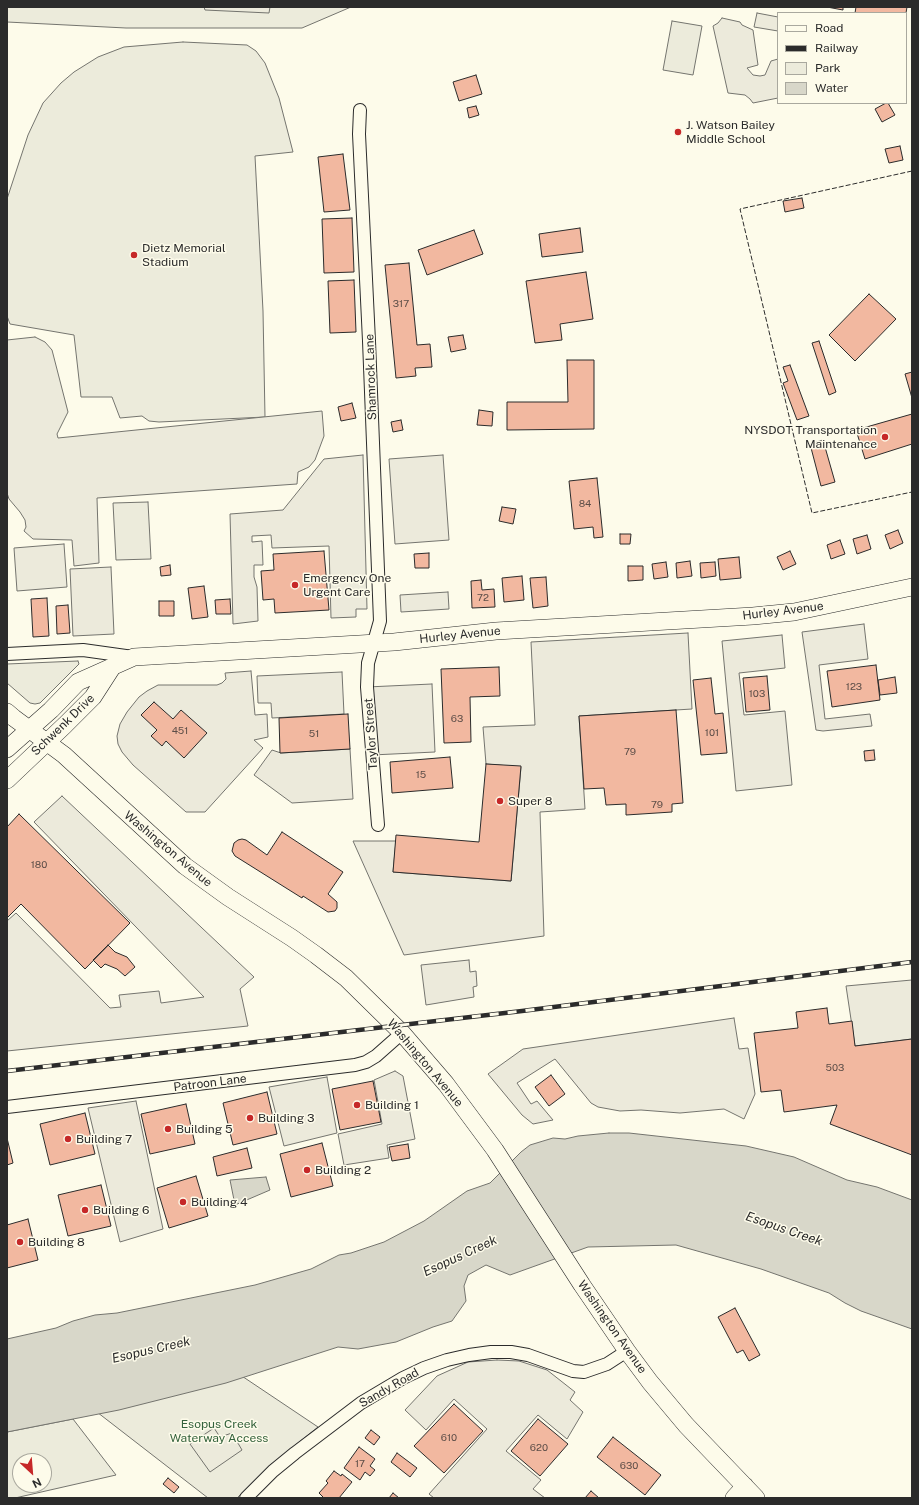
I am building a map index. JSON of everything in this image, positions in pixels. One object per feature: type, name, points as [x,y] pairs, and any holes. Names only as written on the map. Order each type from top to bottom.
[{"type":"street","name":"Shamrock Lane","points":[[360,110],[359,134],[380,621],[374,643]]},
{"type":"street","name":"Hurley Avenue","points":[[7,654],[83,650],[134,657],[374,643],[496,631],[753,616],[794,612],[912,587]]},
{"type":"street","name":"Taylor Street","points":[[374,643],[368,663],[367,687],[378,825]]},
{"type":"street","name":"Schwenk Drive","points":[[7,749],[78,682],[134,657]]},
{"type":"street","name":"Schwenk Drive","points":[[7,780],[93,697],[113,666]]},
{"type":"street","name":"Washington Avenue","points":[[7,712],[64,756],[185,866],[228,897],[292,938],[346,978],[402,1033],[446,1084],[494,1150],[582,1285],[650,1382],[745,1494]]},
{"type":"street","name":"Patroon Lane","points":[[7,1107],[355,1065],[366,1062],[376,1056],[402,1033]]},
{"type":"street","name":"Sandy Road","points":[[246,1498],[273,1471],[361,1403],[403,1378],[424,1368],[447,1360],[469,1355],[492,1352],[511,1352],[528,1355],[573,1371],[584,1372],[607,1364],[627,1351]]},
{"type":"green space","points":[[7,7],[351,7],[302,28],[126,28],[7,22]]},
{"type":"green space","points":[[672,21],[702,26],[693,75],[663,70]]},
{"type":"green space","name":"Dietz Memorial Stadium","points":[[183,42],[247,45],[256,51],[265,63],[279,98],[293,152],[255,156],[263,311],[265,417],[159,422],[149,421],[142,416],[120,418],[112,397],[81,397],[74,335],[10,324],[7,316],[7,199],[28,135],[43,103],[61,83],[74,72],[98,57],[124,47]]},
{"type":"green space","points":[[148,502],[151,559],[116,560],[113,503]]},
{"type":"green space","points":[[78,661],[79,664],[40,703],[30,703],[7,683],[7,664]]},
{"type":"green space","name":"Esopus Creek Waterway Access","points":[[200,1348],[318,1427],[268,1467],[237,1498],[208,1498],[62,1385]]},
{"type":"green space","points":[[73,1419],[116,1475],[52,1490],[52,1453],[12,1453],[12,1493],[37,1493],[15,1498],[7,1498],[7,1432]]},
{"type":"shaded area","points":[[204,7],[270,7],[269,13],[205,10]]},
{"type":"shaded area","points":[[757,13],[777,17],[777,31],[754,27]]},
{"type":"shaded area","points":[[722,18],[740,22],[742,25],[753,30],[758,65],[747,68],[753,75],[765,75],[771,61],[777,59],[777,98],[753,103],[745,95],[728,93],[713,26]]},
{"type":"shaded area","points":[[35,337],[45,342],[52,350],[68,412],[57,434],[58,438],[322,411],[324,436],[315,460],[309,467],[298,472],[297,484],[97,498],[99,563],[74,566],[72,540],[33,539],[24,531],[26,527],[25,520],[9,499],[7,493],[7,340]]},
{"type":"shaded area","points":[[363,455],[367,609],[356,609],[356,617],[331,618],[329,546],[272,548],[271,535],[252,536],[252,542],[262,541],[263,565],[254,565],[254,577],[257,587],[258,621],[233,624],[230,514],[283,510],[324,459]]},
{"type":"shaded area","points":[[443,455],[449,540],[395,544],[389,459]]},
{"type":"shaded area","points":[[64,544],[67,587],[17,591],[14,548]]},
{"type":"shaded area","points":[[111,567],[114,634],[73,636],[70,569]]},
{"type":"shaded area","points":[[448,592],[449,609],[401,612],[400,595]]},
{"type":"shaded area","points":[[864,624],[868,659],[819,665],[825,719],[870,714],[872,726],[823,731],[816,730],[802,632]]},
{"type":"shaded area","points":[[688,633],[692,709],[579,716],[585,809],[540,812],[544,936],[404,955],[353,841],[396,841],[393,872],[511,881],[521,767],[486,764],[483,727],[535,725],[531,642]]},
{"type":"shaded area","points":[[782,635],[785,668],[739,673],[744,715],[785,711],[792,785],[736,791],[722,641]]},
{"type":"shaded area","points":[[251,671],[255,715],[267,714],[268,737],[254,740],[263,748],[205,812],[186,812],[133,765],[122,752],[118,744],[117,736],[120,724],[139,697],[158,685],[217,685],[226,679],[225,673]]},
{"type":"shaded area","points":[[342,672],[344,714],[272,718],[271,703],[258,703],[257,676]]},
{"type":"shaded area","points":[[432,684],[435,752],[372,755],[367,687]]},
{"type":"shaded area","points":[[350,749],[353,799],[292,803],[254,775],[272,750],[281,753]]},
{"type":"shaded area","points":[[62,796],[254,977],[240,989],[248,1026],[7,1051],[7,921],[16,913],[110,1008],[121,1007],[119,995],[159,991],[161,1003],[204,997],[34,822]]},
{"type":"shaded area","points":[[469,960],[470,972],[476,971],[477,986],[473,987],[474,997],[426,1005],[421,965]]},
{"type":"shaded area","points":[[912,980],[912,1039],[855,1046],[846,986]]},
{"type":"shaded area","points":[[734,1018],[739,1049],[748,1048],[755,1094],[744,1119],[724,1109],[680,1113],[641,1110],[620,1111],[598,1107],[591,1103],[555,1059],[517,1083],[531,1104],[537,1101],[553,1120],[533,1124],[522,1115],[488,1074],[523,1049]]},
{"type":"shaded area","points":[[395,1071],[403,1076],[415,1139],[387,1145],[389,1158],[344,1165],[338,1134],[382,1124],[374,1080]]},
{"type":"shaded area","points":[[327,1077],[337,1133],[284,1146],[269,1087]]},
{"type":"shaded area","points":[[136,1101],[163,1229],[120,1242],[88,1108]]},
{"type":"shaded area","points":[[497,1360],[519,1361],[547,1370],[575,1392],[570,1400],[583,1412],[567,1439],[538,1415],[506,1451],[541,1480],[533,1489],[545,1498],[434,1498],[429,1494],[487,1429],[454,1399],[426,1430],[405,1410],[437,1376],[468,1362]]},
{"type":"shaded area","points":[[214,1428],[220,1437],[232,1433],[242,1450],[210,1472],[190,1444]]},
{"type":"water","name":"Esopus Creek","points":[[629,1133],[746,1146],[794,1157],[847,1180],[877,1187],[912,1200],[912,1329],[861,1311],[829,1293],[761,1269],[676,1245],[588,1247],[510,1275],[486,1265],[468,1275],[464,1286],[466,1301],[452,1321],[396,1342],[358,1349],[338,1347],[226,1383],[119,1410],[7,1432],[7,1339],[56,1328],[73,1321],[95,1315],[117,1313],[255,1285],[311,1269],[339,1255],[351,1253],[384,1242],[424,1221],[467,1191],[490,1183],[530,1145],[553,1138],[565,1139],[578,1136]]},
{"type":"water","points":[[266,1177],[270,1190],[235,1205],[230,1180]]},
{"type":"building","points":[[827,7],[843,7],[843,10]]},
{"type":"building","points":[[856,7],[907,7],[906,12],[855,12]]},
{"type":"building","points":[[476,75],[482,94],[459,101],[453,82]]},
{"type":"building","points":[[884,104],[889,104],[895,115],[882,122],[875,109]]},
{"type":"building","points":[[476,106],[479,115],[469,118],[467,108]]},
{"type":"building","points":[[900,146],[903,160],[889,163],[885,149]]},
{"type":"building","points":[[343,154],[350,210],[324,212],[318,157]]},
{"type":"building","points":[[802,198],[804,208],[785,212],[783,201]]},
{"type":"building","points":[[352,218],[354,272],[324,273],[322,219]]},
{"type":"building","points":[[580,228],[583,252],[542,257],[539,234]]},
{"type":"building","points":[[474,230],[483,254],[427,275],[418,250]]},
{"type":"building","points":[[409,263],[417,345],[430,344],[432,367],[415,368],[416,376],[396,378],[385,265]]},
{"type":"building","points":[[586,272],[593,319],[560,324],[562,340],[535,343],[526,281]]},
{"type":"building","points":[[354,280],[356,332],[330,333],[328,281]]},
{"type":"building","points":[[869,294],[896,319],[855,361],[829,335]]},
{"type":"building","points":[[463,335],[466,349],[451,352],[448,337]]},
{"type":"building","points":[[819,341],[836,392],[829,395],[812,343]]},
{"type":"building","points":[[567,360],[594,360],[594,429],[507,430],[507,402],[568,402]]},
{"type":"building","points":[[790,365],[809,416],[797,420],[783,383],[788,381],[783,367]]},
{"type":"building","points":[[912,372],[912,398],[905,374]]},
{"type":"building","points":[[352,403],[356,418],[341,421],[338,407]]},
{"type":"building","points":[[479,410],[493,412],[492,426],[477,425]]},
{"type":"building","name":"NYSDOT Transportation Maintenance","points":[[912,414],[912,444],[865,459],[856,430]]},
{"type":"building","points":[[401,420],[403,430],[393,432],[391,422]]},
{"type":"building","points":[[823,440],[835,482],[821,486],[810,444]]},
{"type":"building","points":[[597,478],[603,537],[594,538],[593,527],[574,529],[569,481]]},
{"type":"building","points":[[502,507],[516,509],[513,524],[499,521]]},
{"type":"building","points":[[898,530],[903,543],[890,549],[885,535]]},
{"type":"building","points":[[620,534],[631,534],[630,544],[620,544]]},
{"type":"building","points":[[867,535],[871,549],[857,554],[853,539]]},
{"type":"building","points":[[840,540],[845,554],[831,559],[827,545]]},
{"type":"building","name":"Emergency One Urgent Care","points":[[324,551],[329,610],[275,613],[274,599],[263,600],[261,571],[274,570],[273,554]]},
{"type":"building","points":[[790,551],[796,564],[783,570],[777,557]]},
{"type":"building","points":[[429,553],[429,568],[415,568],[414,554]]},
{"type":"building","points":[[739,557],[741,578],[720,580],[718,559]]},
{"type":"building","points":[[690,561],[692,576],[677,578],[676,563]]},
{"type":"building","points":[[666,562],[668,577],[654,579],[652,564]]},
{"type":"building","points":[[715,562],[716,576],[701,578],[700,563]]},
{"type":"building","points":[[170,565],[171,575],[161,576],[160,567]]},
{"type":"building","points":[[628,566],[643,566],[643,580],[628,581]]},
{"type":"building","points":[[522,576],[524,600],[504,602],[502,578]]},
{"type":"building","points":[[546,577],[548,606],[533,608],[530,578]]},
{"type":"building","points":[[481,580],[482,590],[494,589],[495,607],[472,608],[471,581]]},
{"type":"building","points":[[204,586],[208,617],[192,619],[188,588]]},
{"type":"building","points":[[47,598],[49,636],[33,637],[31,599]]},
{"type":"building","points":[[230,599],[231,614],[216,614],[215,600]]},
{"type":"building","points":[[159,601],[174,601],[174,616],[159,616]]},
{"type":"building","points":[[68,605],[70,633],[57,634],[56,606]]},
{"type":"building","points":[[876,665],[880,700],[832,707],[827,671]]},
{"type":"building","points":[[499,667],[500,696],[470,697],[471,742],[444,743],[441,669]]},
{"type":"building","points":[[767,676],[770,710],[746,712],[743,678]]},
{"type":"building","points":[[895,677],[897,693],[880,695],[878,680]]},
{"type":"building","points":[[711,678],[715,714],[723,713],[727,753],[701,755],[693,680]]},
{"type":"building","points":[[154,702],[173,719],[181,710],[207,733],[184,758],[166,741],[162,746],[151,736],[157,730],[141,715]]},
{"type":"building","points":[[676,710],[683,803],[672,804],[672,812],[626,815],[626,804],[606,805],[604,788],[584,789],[579,716]]},
{"type":"building","points":[[348,714],[350,749],[280,753],[279,718]]},
{"type":"building","points":[[874,750],[875,760],[865,761],[864,751]]},
{"type":"building","points":[[450,757],[453,788],[392,793],[390,762]]},
{"type":"building","name":"Super 8","points":[[486,764],[521,766],[511,881],[393,872],[396,835],[479,842]]},
{"type":"building","points":[[19,814],[130,923],[85,969],[21,904],[7,918],[7,827]]},
{"type":"building","points":[[282,832],[343,872],[328,894],[337,902],[337,908],[335,911],[328,912],[303,896],[302,898],[235,856],[232,851],[234,843],[242,839],[246,840],[267,855]]},
{"type":"building","points":[[108,945],[115,952],[127,957],[135,967],[125,976],[117,969],[105,964],[101,968],[93,960]]},
{"type":"building","points":[[827,1008],[829,1024],[852,1021],[855,1046],[912,1039],[912,1155],[830,1124],[837,1105],[784,1112],[781,1090],[761,1092],[754,1033],[798,1028],[796,1012]]},
{"type":"building","points":[[551,1075],[565,1094],[549,1106],[535,1087]]},
{"type":"building","name":"Building 1","points":[[373,1081],[381,1122],[340,1130],[332,1089]]},
{"type":"building","name":"Building 3","points":[[267,1092],[277,1134],[233,1145],[223,1103]]},
{"type":"building","name":"Building 5","points":[[186,1104],[195,1144],[150,1154],[141,1114]]},
{"type":"building","name":"Building 7","points":[[85,1113],[95,1154],[50,1165],[40,1124]]},
{"type":"building","points":[[7,1138],[13,1163],[7,1165]]},
{"type":"building","name":"Building 2","points":[[322,1143],[333,1186],[291,1197],[280,1154]]},
{"type":"building","points":[[408,1144],[410,1158],[392,1161],[389,1147]]},
{"type":"building","points":[[247,1148],[252,1168],[217,1176],[213,1157]]},
{"type":"building","name":"Building 4","points":[[196,1176],[208,1216],[169,1228],[157,1188]]},
{"type":"building","name":"Building 6","points":[[101,1185],[111,1226],[68,1236],[58,1195]]},
{"type":"building","name":"Building 8","points":[[28,1219],[38,1260],[7,1268],[7,1225]]},
{"type":"building","points":[[735,1308],[760,1355],[749,1361],[743,1350],[737,1353],[718,1317]]},
{"type":"building","points":[[454,1404],[483,1431],[444,1473],[414,1446]]},
{"type":"building","points":[[538,1419],[568,1444],[540,1476],[511,1451]]},
{"type":"building","points":[[371,1430],[380,1437],[374,1445],[365,1438]]},
{"type":"building","points":[[613,1437],[661,1475],[645,1495],[597,1457]]},
{"type":"building","points":[[359,1447],[375,1459],[370,1466],[375,1470],[370,1476],[365,1472],[360,1480],[344,1468]]},
{"type":"building","points":[[397,1453],[417,1468],[410,1477],[391,1462]]},
{"type":"building","points":[[334,1471],[341,1476],[342,1474],[352,1482],[339,1498],[324,1498],[319,1493],[328,1483],[326,1481]]},
{"type":"building","points":[[168,1478],[179,1487],[174,1493],[163,1484]]},
{"type":"building","points":[[591,1491],[599,1498],[585,1498]]},
{"type":"building","points":[[393,1493],[399,1498],[389,1498]]},
{"type":"railway","points":[[7,1071],[522,1011],[912,962]]},
{"type":"fence","points":[[912,171],[740,209],[812,513],[912,492]]},
{"type":"place","name":"J. Watson Bailey Middle School","points":[[678,132]]},
{"type":"place","name":"Dietz Memorial Stadium","points":[[134,255]]},
{"type":"place","name":"NYSDOT Transportation Maintenance","points":[[885,437]]},
{"type":"place","name":"Emergency One Urgent Care","points":[[295,585]]},
{"type":"place","name":"Super 8","points":[[500,801]]},
{"type":"place","name":"Building 1","points":[[357,1105]]},
{"type":"place","name":"Building 3","points":[[250,1118]]},
{"type":"place","name":"Building 5","points":[[168,1129]]},
{"type":"place","name":"Building 7","points":[[68,1139]]},
{"type":"place","name":"Building 2","points":[[307,1170]]},
{"type":"place","name":"Building 4","points":[[183,1202]]},
{"type":"place","name":"Building 6","points":[[85,1210]]},
{"type":"place","name":"Building 8","points":[[20,1242]]}]
